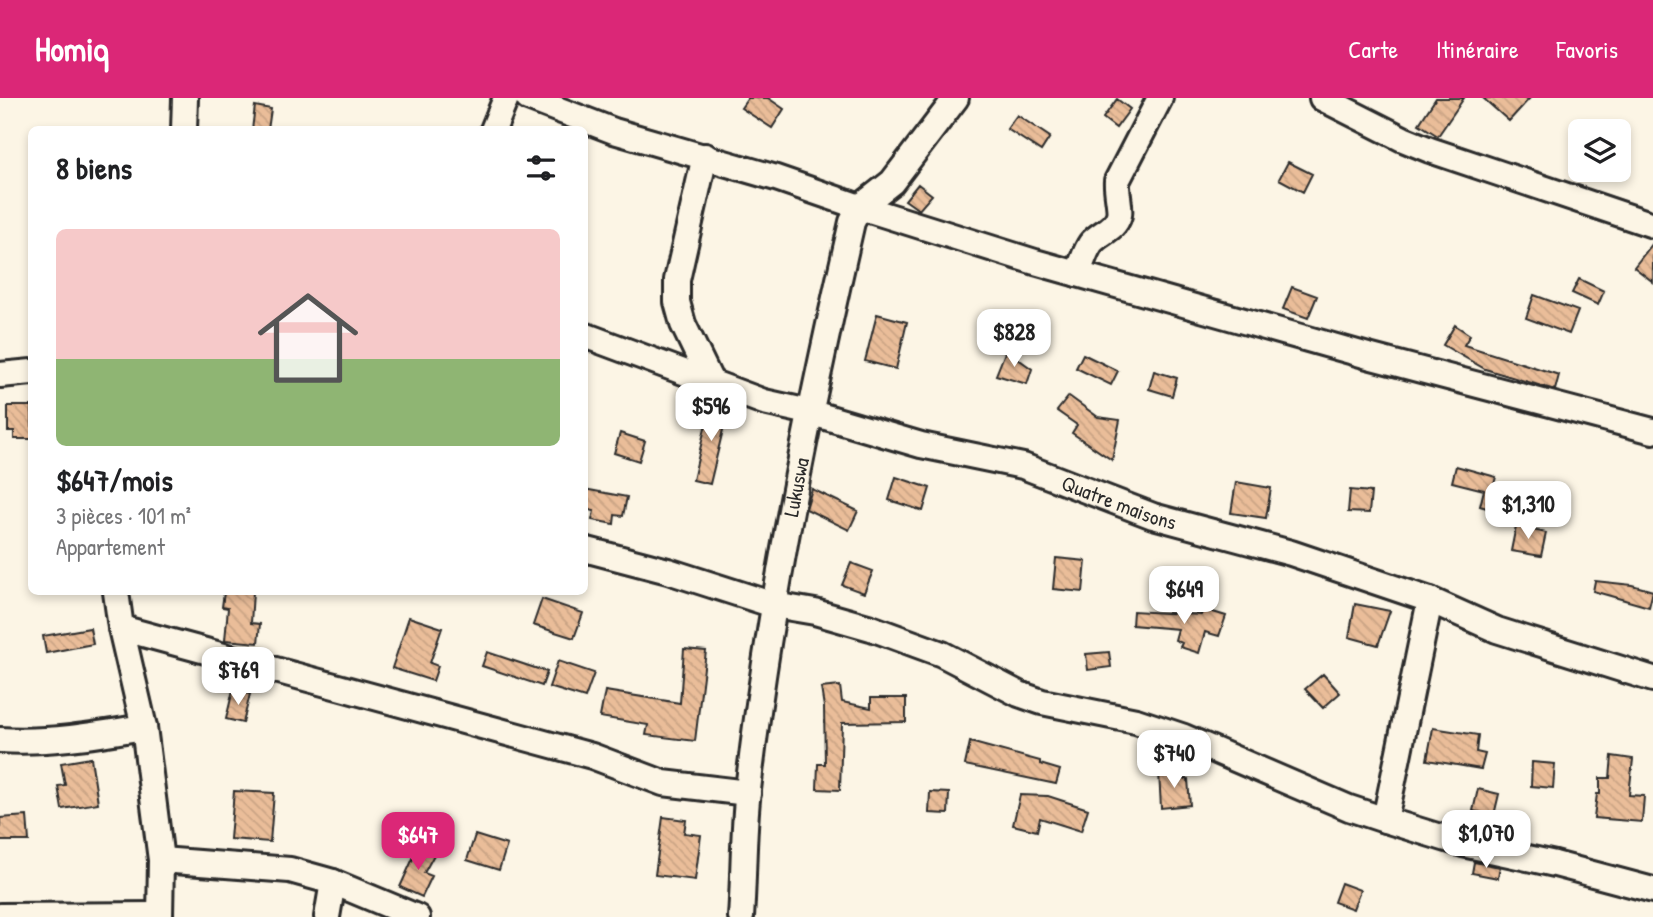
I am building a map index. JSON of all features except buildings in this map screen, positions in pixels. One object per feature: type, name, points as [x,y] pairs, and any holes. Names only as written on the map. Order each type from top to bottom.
[{"type":"street","points":[[184,126],[185,98]]},
{"type":"street","points":[[495,126],[506,98]]},
{"type":"street","points":[[528,98],[614,131],[705,156],[1077,274],[1368,356],[1653,431]]},
{"type":"street","points":[[860,207],[892,182],[956,98]]},
{"type":"street","points":[[1077,274],[1088,246],[1116,222],[1120,211],[1116,197],[1117,181],[1160,98]]},
{"type":"street","points":[[1322,98],[1430,150],[1653,225]]},
{"type":"street","points":[[705,156],[677,280],[677,302],[683,324],[712,384]]},
{"type":"street","name":"Lukuswa","points":[[741,917],[748,793],[774,605],[809,412],[852,222],[860,207]]},
{"type":"street","name":"Quatre maisons","points":[[588,337],[764,402],[809,412],[921,445],[1023,466],[1153,516],[1291,553],[1430,600],[1497,630],[1653,679]]},
{"type":"street","points":[[0,375],[28,372]]},
{"type":"street","points":[[588,550],[668,571],[774,605],[815,612],[871,628],[943,654],[1019,694],[1042,702],[1136,721],[1172,733],[1349,808],[1385,820],[1463,844],[1555,864],[1653,890]]},
{"type":"street","points":[[0,916],[160,916],[161,860],[144,727],[121,628],[116,595]]},
{"type":"street","points":[[1385,820],[1430,600]]},
{"type":"street","points":[[121,628],[593,756],[663,783],[748,793]]},
{"type":"street","points":[[0,740],[73,740],[144,727]]},
{"type":"street","points":[[161,860],[290,870],[333,881],[417,917]]},
{"type":"street","points":[[327,917],[333,881]]}]
